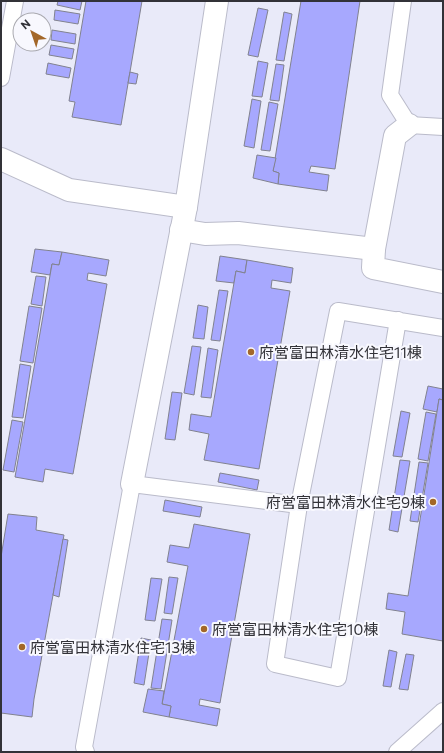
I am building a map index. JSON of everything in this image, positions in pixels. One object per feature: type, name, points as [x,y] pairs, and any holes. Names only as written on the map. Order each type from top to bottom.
[{"type":"street","points":[[132,484],[186,207],[217,1]]},
{"type":"street","points":[[409,125],[395,136],[374,249],[373,268],[443,282]]},
{"type":"street","points":[[1,159],[69,190],[186,207]]},
{"type":"street","points":[[181,230],[205,234],[238,233],[374,249]]},
{"type":"lane","points":[[1,78],[15,1]]},
{"type":"lane","points":[[403,1],[390,95],[409,125],[443,127]]},
{"type":"lane","points":[[398,320],[338,678],[275,664],[299,506],[338,311],[398,320],[443,328]]},
{"type":"lane","points":[[86,752],[84,747],[132,484],[299,506]]},
{"type":"lane","points":[[397,752],[443,711]]},
{"type":"building","points":[[58,1],[82,1],[80,10],[57,5]]},
{"type":"building","points":[[86,1],[142,1],[121,125],[72,117],[75,102],[69,101]]},
{"type":"building","points":[[301,1],[360,1],[335,169],[311,166],[309,172],[329,175],[327,191],[278,184],[279,173],[273,171]]},
{"type":"building","points":[[258,8],[268,10],[258,57],[248,55]]},
{"type":"building","points":[[55,10],[80,14],[78,24],[54,20]]},
{"type":"building","points":[[284,12],[292,14],[284,61],[276,60]]},
{"type":"building","points":[[52,30],[76,34],[75,44],[52,40]]},
{"type":"building","points":[[52,45],[74,49],[72,59],[49,55],[50,52],[52,52]]},
{"type":"building","points":[[258,61],[268,63],[262,97],[252,96]]},
{"type":"building","points":[[48,63],[71,68],[69,78],[46,74]]},
{"type":"building","points":[[276,64],[284,65],[279,101],[270,100]]},
{"type":"building","points":[[130,72],[138,74],[136,84],[128,83]]},
{"type":"building","points":[[252,99],[261,101],[254,148],[244,146]]},
{"type":"building","points":[[269,102],[278,104],[270,151],[261,150]]},
{"type":"building","points":[[257,155],[276,158],[273,171],[279,173],[278,184],[253,178]]},
{"type":"building","points":[[35,249],[62,252],[59,265],[52,264],[50,275],[31,272]]},
{"type":"building","points":[[62,252],[109,260],[106,276],[88,273],[87,280],[107,284],[73,474],[45,469],[43,482],[15,477],[52,264],[59,265]]},
{"type":"building","points":[[220,256],[247,260],[245,273],[236,271],[234,283],[216,281]]},
{"type":"building","name":"府営富田林清水住宅11棟","points":[[247,260],[293,268],[291,283],[272,280],[271,288],[290,291],[259,469],[204,460],[209,434],[189,430],[191,414],[211,417],[236,271],[245,273]]},
{"type":"building","points":[[36,276],[46,277],[42,306],[31,304]]},
{"type":"building","points":[[219,290],[228,291],[220,341],[211,340]]},
{"type":"building","points":[[198,305],[208,307],[204,339],[193,338]]},
{"type":"building","points":[[29,306],[42,308],[33,363],[20,361]]},
{"type":"building","points":[[192,346],[201,347],[194,395],[184,393]]},
{"type":"building","points":[[208,348],[218,350],[211,398],[201,397]]},
{"type":"building","points":[[20,364],[31,366],[23,418],[12,417]]},
{"type":"building","points":[[428,386],[443,389],[443,400],[439,399],[437,412],[423,409]]},
{"type":"building","points":[[172,392],[182,393],[175,440],[165,439]]},
{"type":"building","name":"府営富田林清水住宅9棟","points":[[439,399],[443,400],[443,641],[402,634],[405,612],[386,609],[388,593],[408,596]]},
{"type":"building","points":[[401,411],[410,413],[402,457],[393,456]]},
{"type":"building","points":[[426,412],[436,414],[428,461],[418,459]]},
{"type":"building","points":[[12,420],[23,422],[14,472],[3,470]]},
{"type":"building","points":[[400,460],[410,461],[398,532],[389,530]]},
{"type":"building","points":[[419,462],[428,463],[418,522],[410,521]]},
{"type":"building","points":[[220,473],[259,480],[257,490],[218,482]]},
{"type":"building","points":[[165,500],[202,507],[200,517],[163,511]]},
{"type":"building","name":"府営富田林清水住宅13棟","points":[[8,514],[37,517],[36,530],[64,535],[32,717],[1,713],[1,557]]},
{"type":"building","name":"府営富田林清水住宅10棟","points":[[194,524],[250,534],[220,703],[200,699],[199,705],[220,709],[217,726],[169,717],[171,706],[162,704],[188,566],[167,562],[170,545],[189,548]]},
{"type":"building","points":[[63,539],[68,540],[59,597],[53,595]]},
{"type":"building","points":[[169,577],[178,578],[172,614],[164,613]]},
{"type":"building","points":[[151,578],[162,579],[155,621],[145,620]]},
{"type":"building","points":[[162,619],[172,620],[161,689],[151,688]]},
{"type":"building","points":[[141,638],[151,640],[144,685],[134,683]]},
{"type":"building","points":[[389,650],[397,652],[391,687],[383,686]]},
{"type":"building","points":[[406,654],[414,655],[408,690],[399,689]]},
{"type":"building","points":[[148,689],[164,691],[162,704],[171,706],[169,717],[143,712]]},
{"type":"place","name":"府営富田林清水住宅11棟","points":[[251,352]]},
{"type":"place","name":"府営富田林清水住宅9棟","points":[[433,502]]},
{"type":"place","name":"府営富田林清水住宅10棟","points":[[204,629]]},
{"type":"place","name":"府営富田林清水住宅13棟","points":[[22,647]]}]
